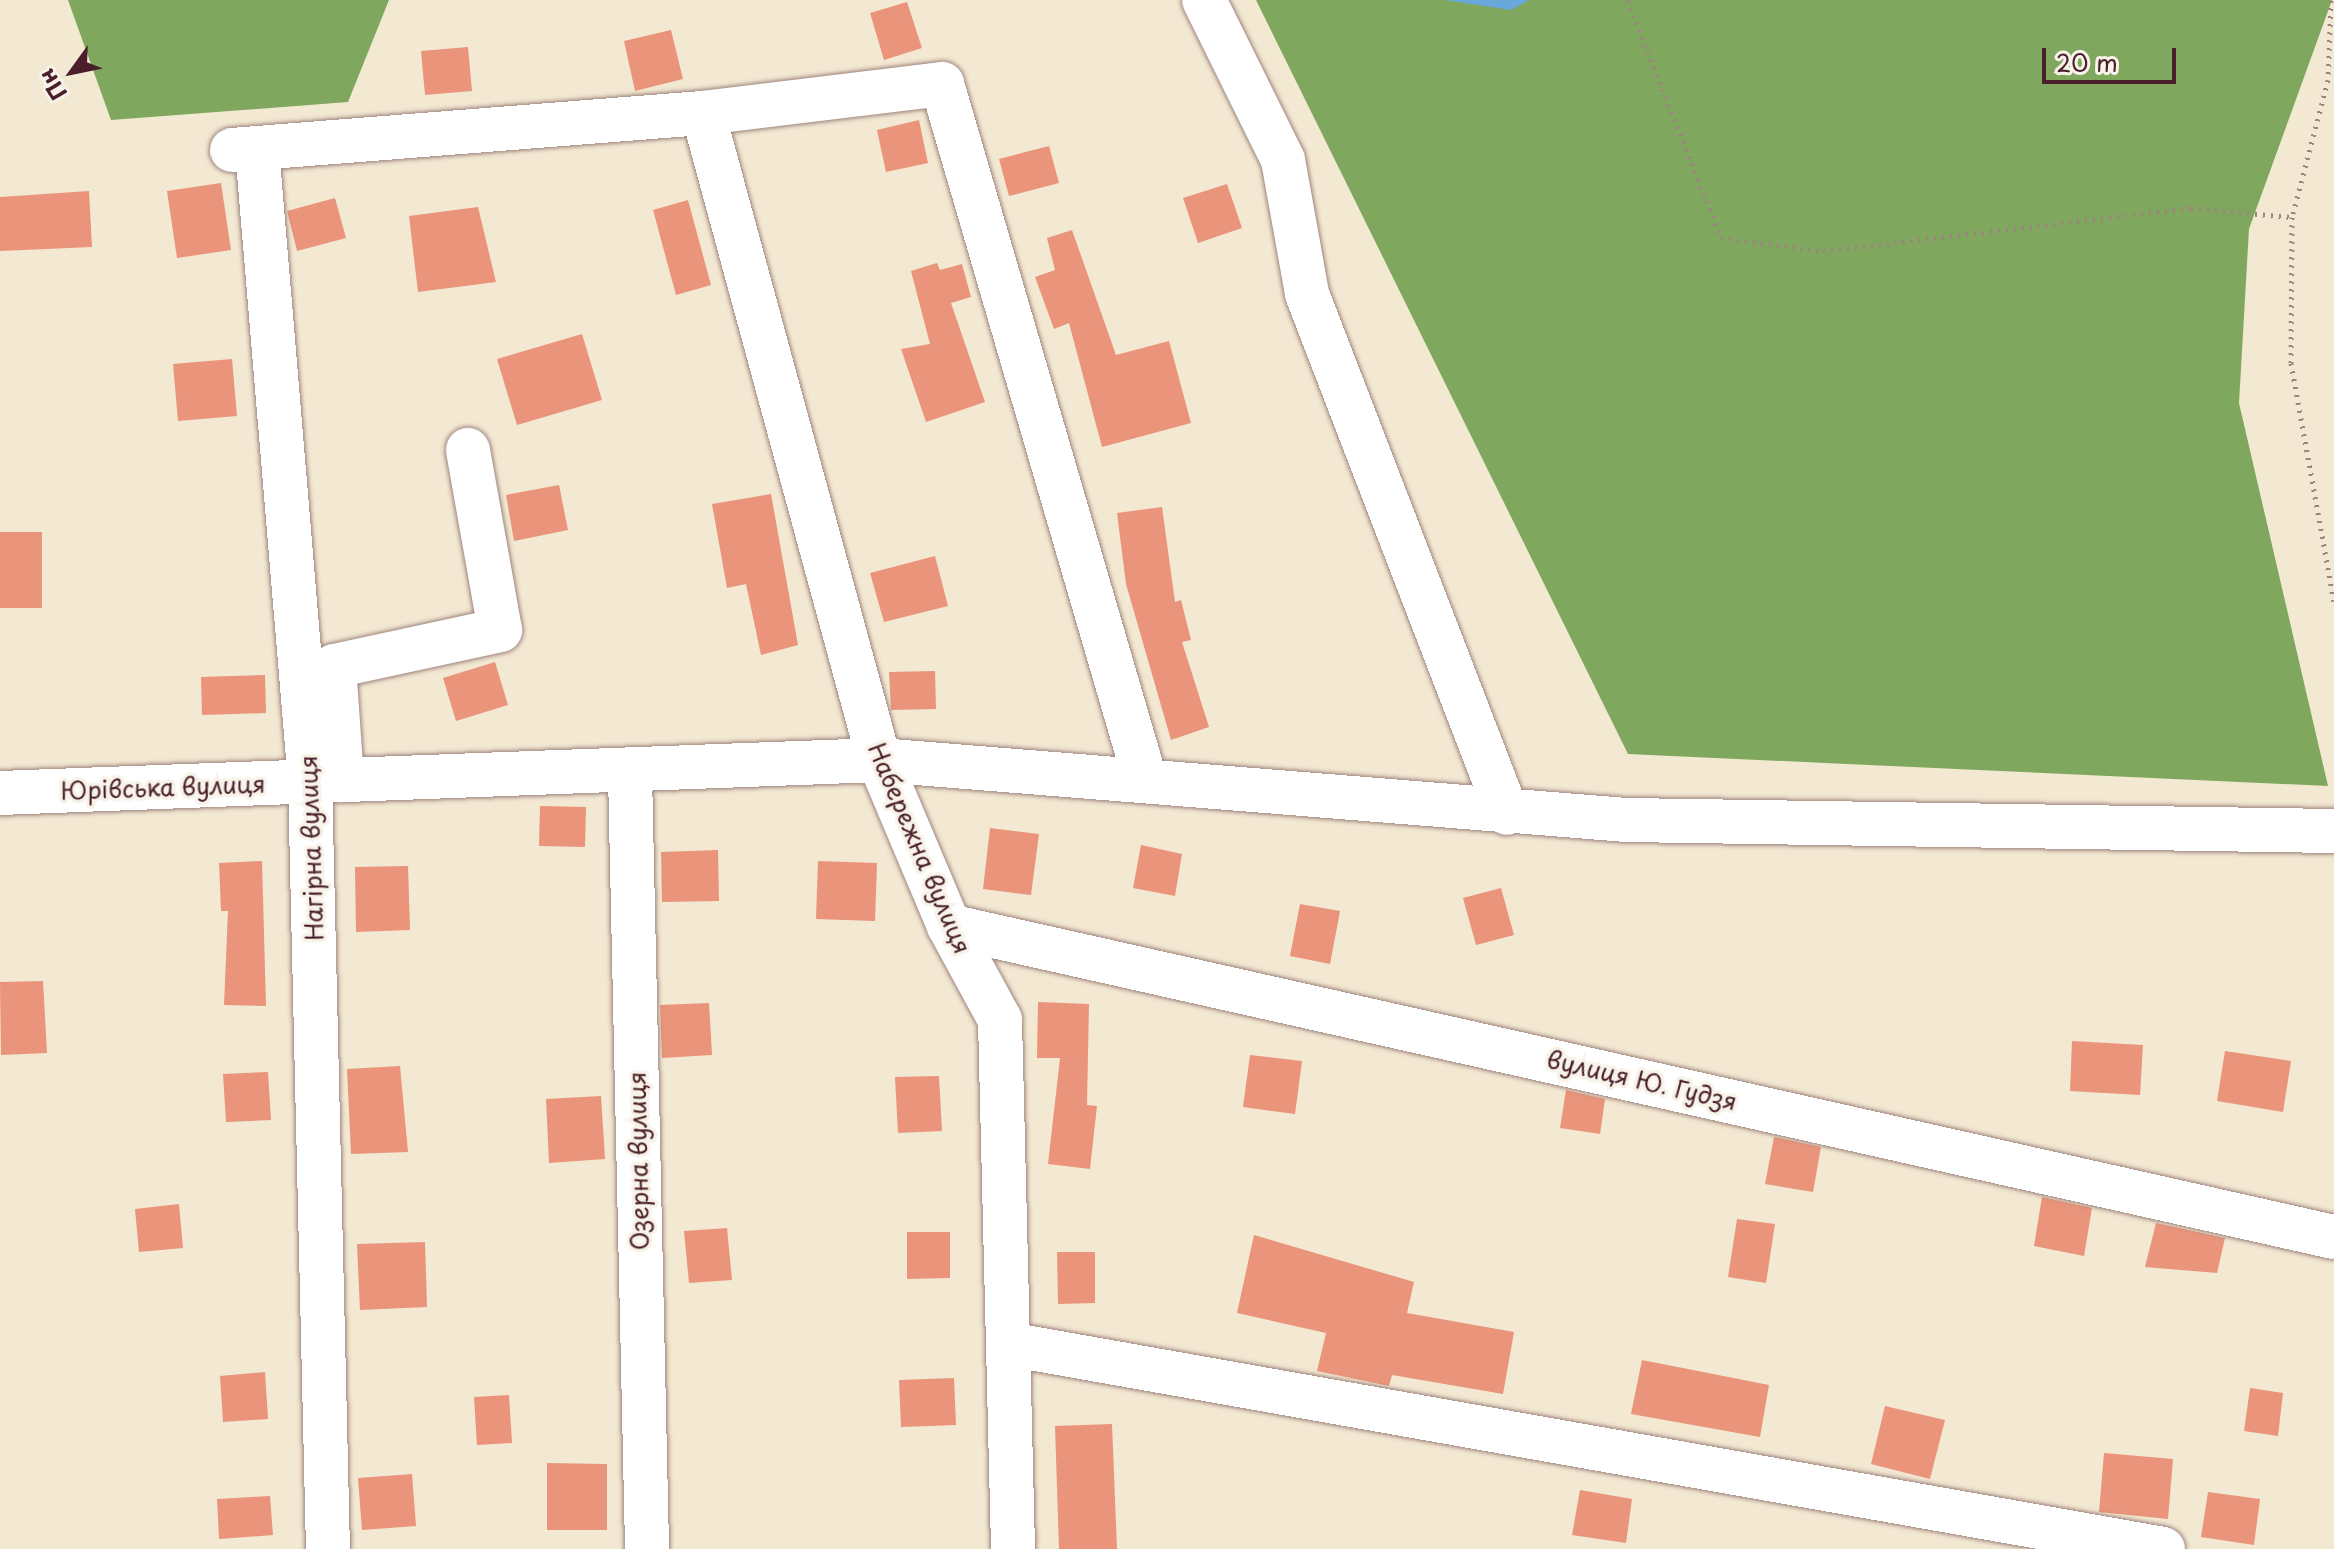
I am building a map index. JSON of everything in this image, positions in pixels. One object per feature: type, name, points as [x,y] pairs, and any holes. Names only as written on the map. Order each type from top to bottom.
[{"type":"street","points":[[1204,0],[1283,160],[1307,294],[1507,813]]},
{"type":"street","points":[[703,113],[942,84],[1145,779]]},
{"type":"street","name":"Нагірна вулиця","points":[[328,1549],[326,781],[244,150],[703,113]]},
{"type":"street","name":"Набережна вулиця","points":[[703,113],[879,760],[949,926],[1000,1020],[1013,1549]]},
{"type":"street","points":[[326,781],[334,666],[500,630],[468,450]]},
{"type":"street","name":"Юрівська вулиця","points":[[0,793],[630,774],[879,760],[1145,779],[1507,813],[1702,823],[2334,831]]},
{"type":"street","name":"Озерна вулиця","points":[[630,774],[647,1549]]},
{"type":"street","name":"вулиця Ю. Гудзя","points":[[949,926],[2334,1237]]},
{"type":"street","points":[[1008,1344],[2163,1549]]},
{"type":"path","points":[[1627,0],[1721,238],[1823,251],[2191,208],[2292,217]]},
{"type":"path","points":[[2331,0],[2328,80],[2292,217],[2291,363],[2334,601]]},
{"type":"green space","points":[[68,0],[389,0],[348,102],[111,120]]},
{"type":"green space","points":[[1256,0],[2332,0],[2249,229],[2239,403],[2328,786],[1628,754]]},
{"type":"water","points":[[1445,0],[1529,0],[1511,10]]},
{"type":"building","points":[[907,2],[922,48],[884,60],[870,13]]},
{"type":"building","points":[[671,30],[683,79],[635,91],[624,41]]},
{"type":"building","points":[[468,47],[472,91],[425,95],[421,51]]},
{"type":"building","points":[[919,120],[928,163],[886,172],[877,130]]},
{"type":"building","points":[[1049,146],[1059,183],[1009,196],[999,159]]},
{"type":"building","points":[[221,183],[231,250],[177,258],[167,191]]},
{"type":"building","points":[[1227,184],[1242,228],[1198,243],[1183,198]]},
{"type":"building","points":[[89,191],[92,247],[0,251],[0,197]]},
{"type":"building","points":[[335,198],[346,238],[297,251],[287,211]]},
{"type":"building","points":[[688,200],[711,285],[676,295],[653,210]]},
{"type":"building","points":[[478,207],[496,282],[418,292],[409,216]]},
{"type":"building","points":[[1072,230],[1116,355],[1169,341],[1191,423],[1102,447],[1069,323],[1054,329],[1035,277],[1055,270],[1047,238]]},
{"type":"building","points":[[937,263],[940,270],[962,264],[971,297],[951,303],[985,402],[926,422],[901,349],[930,344],[911,271]]},
{"type":"building","points":[[582,334],[602,400],[517,425],[497,359]]},
{"type":"building","points":[[232,359],[237,416],[178,421],[173,364]]},
{"type":"building","points":[[559,485],[568,530],[514,541],[506,495]]},
{"type":"building","points":[[771,494],[798,645],[761,655],[746,584],[727,588],[712,504]]},
{"type":"building","points":[[1162,507],[1175,602],[1181,600],[1191,640],[1182,642],[1209,727],[1171,740],[1126,584],[1117,513]]},
{"type":"building","points":[[0,532],[42,532],[42,608],[0,608]]},
{"type":"building","points":[[935,556],[948,606],[884,622],[870,573]]},
{"type":"building","points":[[495,662],[508,705],[456,721],[443,678]]},
{"type":"building","points":[[935,671],[936,709],[891,710],[889,672]]},
{"type":"building","points":[[265,675],[266,713],[202,715],[201,677]]},
{"type":"building","points":[[540,806],[586,807],[585,847],[539,846]]},
{"type":"building","points":[[990,828],[1039,834],[1031,895],[983,889]]},
{"type":"building","points":[[1141,845],[1182,854],[1175,896],[1133,888]]},
{"type":"building","points":[[718,850],[719,901],[662,902],[661,852]]},
{"type":"building","points":[[262,861],[266,1006],[224,1005],[228,911],[221,911],[219,863]]},
{"type":"building","points":[[818,861],[877,863],[875,921],[816,919]]},
{"type":"building","points":[[408,866],[410,930],[356,932],[355,867]]},
{"type":"building","points":[[1501,888],[1514,935],[1476,945],[1463,898]]},
{"type":"building","points":[[1300,904],[1340,911],[1330,964],[1290,956]]},
{"type":"building","points":[[43,981],[47,1053],[1,1055],[0,982]]},
{"type":"building","points":[[1038,1002],[1089,1004],[1087,1105],[1097,1106],[1090,1169],[1048,1164],[1060,1058],[1037,1058]]},
{"type":"building","points":[[709,1003],[712,1055],[662,1058],[660,1005]]},
{"type":"building","points":[[2072,1041],[2143,1045],[2140,1095],[2070,1091]]},
{"type":"building","points":[[2225,1051],[2291,1061],[2283,1112],[2217,1101]]},
{"type":"building","points":[[1250,1055],[1302,1061],[1295,1114],[1243,1107]]},
{"type":"building","points":[[400,1066],[408,1152],[351,1154],[347,1069]]},
{"type":"building","points":[[268,1072],[271,1120],[226,1122],[223,1074]]},
{"type":"building","points":[[939,1076],[942,1131],[898,1133],[895,1077]]},
{"type":"building","points":[[1566,1090],[1605,1099],[1600,1134],[1560,1128]]},
{"type":"building","points":[[601,1096],[605,1159],[549,1163],[546,1099]]},
{"type":"building","points":[[1774,1137],[1821,1147],[1813,1192],[1765,1184]]},
{"type":"building","points":[[2042,1197],[2092,1208],[2084,1256],[2034,1246]]},
{"type":"building","points":[[179,1204],[183,1248],[139,1252],[135,1209]]},
{"type":"building","points":[[1737,1219],[1775,1224],[1766,1283],[1728,1277]]},
{"type":"building","points":[[2156,1223],[2225,1238],[2217,1273],[2145,1267]]},
{"type":"building","points":[[727,1228],[732,1280],[689,1283],[684,1231]]},
{"type":"building","points":[[907,1232],[950,1232],[950,1278],[907,1279]]},
{"type":"building","points":[[1254,1235],[1414,1282],[1407,1313],[1514,1332],[1503,1394],[1392,1375],[1389,1386],[1317,1371],[1326,1333],[1237,1313]]},
{"type":"building","points":[[425,1242],[427,1307],[360,1310],[357,1244]]},
{"type":"building","points":[[1057,1252],[1095,1252],[1095,1303],[1058,1304]]},
{"type":"building","points":[[1642,1360],[1769,1385],[1760,1437],[1631,1414]]},
{"type":"building","points":[[265,1372],[268,1419],[223,1422],[220,1376]]},
{"type":"building","points":[[954,1378],[956,1425],[901,1427],[899,1380]]},
{"type":"building","points":[[2250,1388],[2283,1393],[2278,1436],[2244,1431]]},
{"type":"building","points":[[509,1395],[512,1443],[477,1445],[474,1397]]},
{"type":"building","points":[[1885,1406],[1945,1420],[1930,1479],[1871,1464]]},
{"type":"building","points":[[1112,1424],[1117,1549],[1059,1549],[1055,1426]]},
{"type":"building","points":[[2104,1453],[2173,1459],[2168,1519],[2099,1512]]},
{"type":"building","points":[[547,1463],[607,1464],[607,1530],[547,1530]]},
{"type":"building","points":[[412,1474],[416,1526],[362,1530],[358,1478]]},
{"type":"building","points":[[1580,1490],[1632,1499],[1626,1543],[1572,1535]]},
{"type":"building","points":[[2208,1492],[2260,1499],[2254,1545],[2201,1537]]},
{"type":"building","points":[[270,1496],[273,1535],[219,1539],[217,1499]]}]
